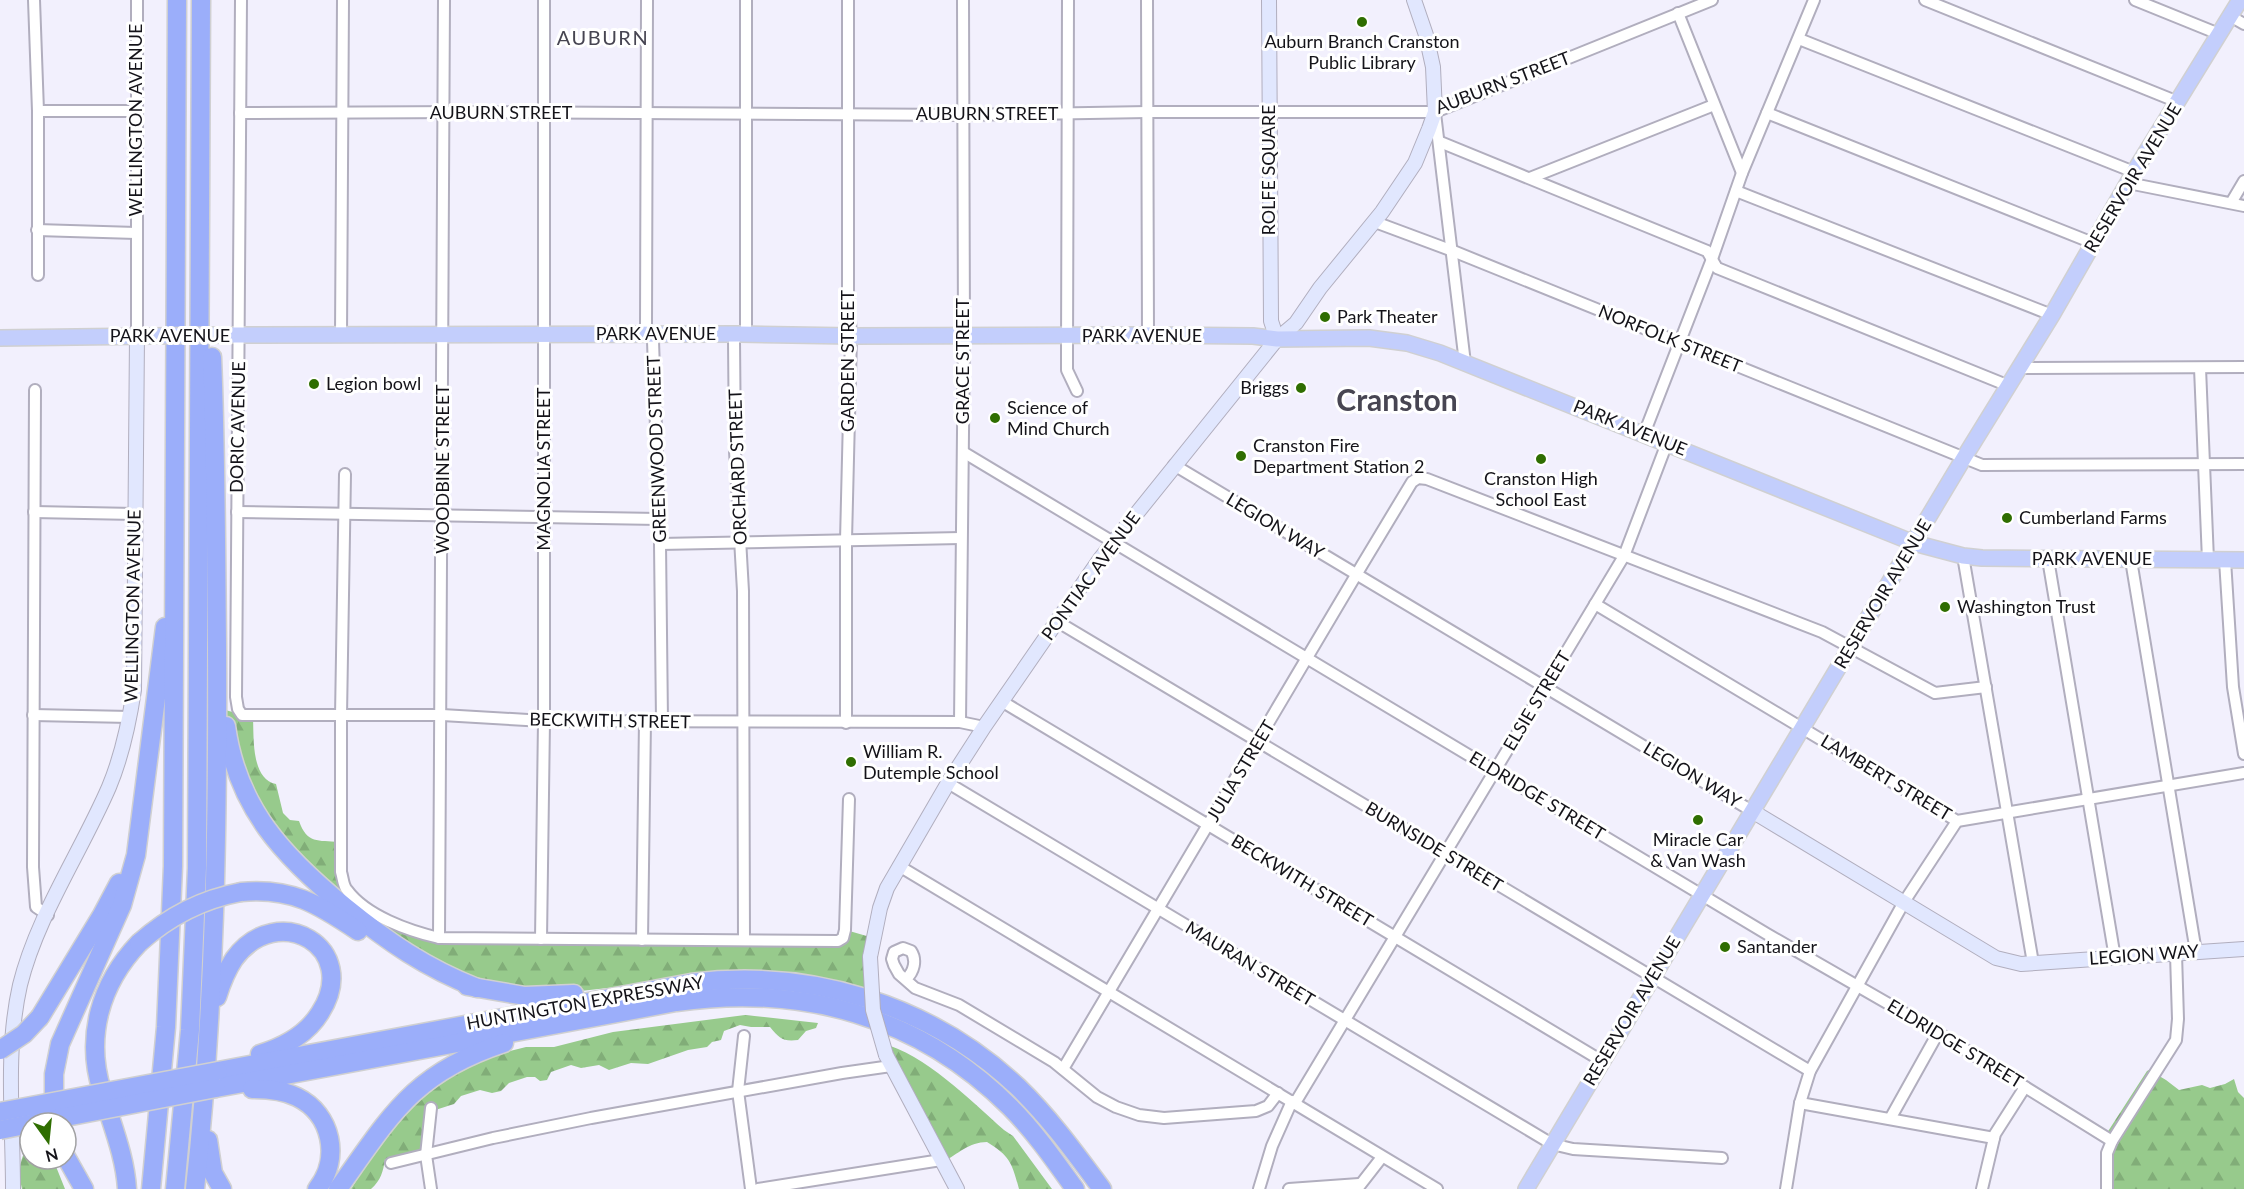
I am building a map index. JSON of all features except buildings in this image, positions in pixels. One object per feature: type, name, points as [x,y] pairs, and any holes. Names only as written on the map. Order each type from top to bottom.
[{"type":"highway","points":[[151,1189],[164,1058],[172,920],[177,0]]},
{"type":"highway","points":[[175,1189],[190,1030],[197,868],[201,0]]},
{"type":"highway","points":[[201,109],[216,529],[218,809],[210,1019],[213,1079],[209,1154],[213,1173],[222,1189]]},
{"type":"highway","points":[[216,529],[225,718],[236,768],[250,803],[265,827],[289,857],[359,918],[417,960],[477,988]]},
{"type":"highway","points":[[55,1111],[53,1089],[60,1044],[127,889],[140,838],[174,561]]},
{"type":"highway","points":[[0,1050],[24,1034],[40,1017],[102,915],[118,885],[130,853],[144,795]]},
{"type":"highway","points":[[127,1189],[122,1157],[98,1079],[95,1033],[99,1010],[108,986],[122,963],[139,944],[163,924],[190,908],[211,900],[241,892],[276,891],[310,901],[413,967],[436,978],[509,994],[541,996],[675,986]]},
{"type":"highway","points":[[210,1019],[223,978],[235,959],[256,940],[273,932],[292,932],[315,942],[327,958],[332,986],[325,1006],[314,1023],[282,1046],[213,1079]]},
{"type":"highway","name":"HUNTINGTON EXPRESSWAY","points":[[78,1112],[213,1079],[675,986],[724,980],[763,980],[804,984],[852,994],[898,1009],[941,1030],[975,1052],[1019,1088],[1056,1129],[1102,1189]]},
{"type":"highway","name":"HUNTINGTON EXPRESSWAY","points":[[0,1112],[74,1098],[213,1079],[707,998],[771,998],[827,1005],[880,1022],[936,1049],[989,1088],[1033,1132],[1076,1189]]},
{"type":"highway","points":[[338,1189],[389,1117],[438,1072],[462,1059],[512,1040],[628,1011]]},
{"type":"highway","points":[[195,1189],[213,1079]]},
{"type":"highway","points":[[213,1079],[280,1091],[302,1100],[314,1110],[324,1122],[331,1145],[328,1170],[317,1189]]},
{"type":"highway","points":[[1019,1088],[1067,1130],[1116,1189]]},
{"type":"highway","points":[[0,1103],[74,1098]]},
{"type":"highway","points":[[347,1189],[389,1117]]},
{"type":"highway","points":[[0,1130],[18,1126]]},
{"type":"highway","points":[[74,1171],[84,1189]]},
{"type":"main road","name":"RESERVOIR AVENUE","points":[[1526,1189],[1965,456],[2052,315],[2131,178],[2240,0]]},
{"type":"main road","name":"PARK AVENUE","points":[[0,338],[444,334],[1148,335],[1253,336],[1277,339],[1369,338],[1393,341],[1440,353],[1914,543],[1963,556],[2244,560]]},
{"type":"street","points":[[34,0],[38,111],[38,275]]},
{"type":"street","name":"WELLINGTON AVENUE","points":[[13,1189],[14,1021],[20,985],[30,954],[109,787],[130,717],[135,666],[135,514],[144,336],[136,233],[137,0]]},
{"type":"street","name":"DORIC AVENUE","points":[[238,709],[237,512],[232,336],[240,113],[241,0]]},
{"type":"street","points":[[342,335],[343,0]]},
{"type":"street","name":"WOODBINE STREET","points":[[439,938],[442,715],[444,0]]},
{"type":"street","name":"MAGNOLIA STREET","points":[[541,939],[544,721],[544,0]]},
{"type":"street","name":"GREENWOOD STREET","points":[[647,0],[646,326],[653,341],[660,544],[662,721]]},
{"type":"street","name":"ORCHARD STREET","points":[[744,940],[743,591],[735,451],[734,340],[746,329],[746,0]]},
{"type":"street","name":"GARDEN STREET","points":[[846,723],[846,540],[851,336],[848,290],[848,0]]},
{"type":"street","name":"GRACE STREET","points":[[960,722],[964,336],[963,0]]},
{"type":"street","points":[[1068,0],[1067,370],[1077,391]]},
{"type":"street","points":[[1147,0],[1148,335]]},
{"type":"street","name":"ROLFE SQUARE","points":[[1269,0],[1271,321],[1277,339]]},
{"type":"street","name":"AUBURN STREET","points":[[240,113],[962,115],[1148,112],[1435,112],[1712,0]]},
{"type":"street","points":[[1644,434],[1712,259],[1742,173],[1814,0]]},
{"type":"street","points":[[1925,0],[2178,102]]},
{"type":"street","points":[[2135,0],[2219,34]]},
{"type":"street","name":"PONTIAC AVENUE","points":[[957,1189],[888,1061],[873,1010],[870,957],[880,908],[887,888],[948,783],[984,727],[1114,542],[1277,339],[1296,323],[1320,288],[1375,222],[1414,163],[1435,112],[1431,58],[1416,1]]},
{"type":"street","points":[[1677,13],[1742,173]]},
{"type":"street","points":[[2230,16],[2244,24]]},
{"type":"street","points":[[1799,39],[2131,178],[2244,206]]},
{"type":"street","points":[[1530,178],[1714,105]]},
{"type":"street","points":[[38,111],[136,111]]},
{"type":"street","points":[[1435,112],[1465,363]]},
{"type":"street","points":[[1767,112],[2093,243]]},
{"type":"street","points":[[1440,142],[1707,250],[1717,268],[2009,386]]},
{"type":"street","points":[[2231,203],[2244,181]]},
{"type":"street","points":[[1736,191],[2052,315]]},
{"type":"street","name":"NORFOLK STREET","points":[[1375,222],[1453,251],[1965,456],[1982,465],[2244,464]]},
{"type":"street","points":[[38,230],[136,233]]},
{"type":"street","points":[[2020,368],[2244,367]]},
{"type":"street","points":[[2200,368],[2208,560]]},
{"type":"street","points":[[35,390],[33,867],[36,907],[48,915]]},
{"type":"street","name":"ELSIE STREET","points":[[1259,1189],[1272,1146],[1293,1102],[1346,1021],[1624,556],[1667,443]]},
{"type":"street","name":"ELDRIDGE STREET","points":[[963,452],[1702,895],[1938,1033],[2112,1141]]},
{"type":"street","name":"LEGION WAY","points":[[1174,465],[1996,958],[2010,963],[2033,963],[2244,949]]},
{"type":"street","points":[[345,474],[341,872],[345,889],[365,906],[407,929],[439,938],[838,942],[843,938],[845,930],[849,799]]},
{"type":"street","name":"JULIA STREET","points":[[1063,1069],[1412,482],[1421,477],[1624,556]]},
{"type":"street","points":[[34,512],[135,514]]},
{"type":"street","points":[[237,512],[659,519]]},
{"type":"street","points":[[660,544],[961,538]]},
{"type":"street","points":[[1624,556],[1820,631],[1852,646],[1935,693],[1986,687]]},
{"type":"street","points":[[1963,556],[2033,963]]},
{"type":"street","points":[[2048,559],[2115,958]]},
{"type":"street","points":[[2131,560],[2196,951]]},
{"type":"street","points":[[2225,560],[2233,687],[2244,754]]},
{"type":"street","name":"LAMBERT STREET","points":[[1595,604],[1957,821],[2244,773]]},
{"type":"street","name":"BURNSIDE STREET","points":[[1058,622],[1810,1071]]},
{"type":"street","name":"BECKWITH STREET","points":[[1003,702],[1602,1061]]},
{"type":"street","name":"BECKWITH STREET","points":[[238,709],[242,715],[442,715],[544,721],[744,723],[960,722],[984,727]]},
{"type":"street","points":[[33,715],[130,717]]},
{"type":"street","points":[[642,940],[645,721]]},
{"type":"street","name":"MAURAN STREET","points":[[948,783],[1552,1144]]},
{"type":"street","points":[[1786,1189],[1800,1103],[1810,1071],[1904,902],[1957,821]]},
{"type":"street","points":[[899,866],[1437,1189]]},
{"type":"street","points":[[2108,1189],[2107,1153],[2112,1141],[2176,1040],[2178,1019],[2176,954]]},
{"type":"street","points":[[906,979],[922,992],[955,1003],[1063,1069],[1097,1097],[1133,1113],[1158,1118],[1256,1111],[1268,1106],[1278,1093]]},
{"type":"street","points":[[1890,1119],[1938,1033]]},
{"type":"street","points":[[744,1036],[738,1091],[751,1189]]},
{"type":"street","points":[[391,1163],[526,1131],[888,1061]]},
{"type":"street","points":[[1982,1189],[1994,1138],[2025,1087]]},
{"type":"street","points":[[1800,1103],[1994,1138]]},
{"type":"street","points":[[431,1108],[426,1155],[431,1189]]},
{"type":"street","points":[[1552,1144],[1573,1149],[1722,1158]]},
{"type":"street","points":[[1289,1189],[1358,1187],[1382,1157]]},
{"type":"street","points":[[758,1189],[941,1160]]},
{"type":"green space","points":[[222,709],[253,718],[255,757],[262,774],[268,781],[276,784],[283,813],[290,820],[299,821],[310,837],[319,841],[339,842],[346,891],[416,933],[839,939],[846,930],[870,937],[869,989],[626,986],[553,994],[506,993],[385,938],[259,821]]},
{"type":"green space","points":[[745,1015],[818,1023],[816,1028],[806,1031],[798,1040],[782,1038],[770,1027],[740,1025],[724,1031],[721,1040],[712,1042],[707,1047],[688,1050],[648,1064],[631,1063],[609,1070],[599,1065],[581,1068],[571,1065],[551,1072],[547,1080],[540,1081],[535,1077],[527,1077],[509,1083],[501,1091],[492,1093],[480,1090],[461,1096],[454,1104],[426,1113],[423,1132],[424,1152],[393,1160],[385,1159],[381,1176],[371,1189],[351,1189],[388,1131],[427,1085],[475,1060],[526,1047],[554,1047],[613,1032]]},
{"type":"green space","points":[[881,1043],[914,1057],[962,1092],[1013,1136],[1052,1189],[1019,1189],[1009,1161],[987,1142],[969,1146],[943,1162]]},
{"type":"green space","points":[[2149,1070],[2179,1090],[2202,1085],[2210,1088],[2234,1079],[2238,1092],[2244,1098],[2244,1189],[2105,1189],[2105,1136]]},
{"type":"green space","points":[[20,1171],[58,1171],[65,1189],[22,1189]]},
{"type":"place","name":"Auburn Branch Cranston Public Library","points":[[1362,22]]},
{"type":"place","name":"Park Theater","points":[[1325,317]]},
{"type":"place","name":"Legion bowl","points":[[314,384]]},
{"type":"place","name":"Briggs","points":[[1301,388]]},
{"type":"place","name":"Science of Mind Church","points":[[995,418]]},
{"type":"place","name":"Cranston Fire Department Station 2","points":[[1241,456]]},
{"type":"place","name":"Cranston High School East","points":[[1541,459]]},
{"type":"place","name":"Cumberland Farms","points":[[2007,518]]},
{"type":"place","name":"Washington Trust","points":[[1945,607]]},
{"type":"place","name":"William R. Dutemple School","points":[[851,762]]},
{"type":"place","name":"Miracle Car & Van Wash","points":[[1698,820]]},
{"type":"place","name":"Santander","points":[[1725,947]]},
{"type":"district","name":"AUBURN","points":[[603,38]]},
{"type":"district","name":"Cranston","points":[[1397,401]]}]
